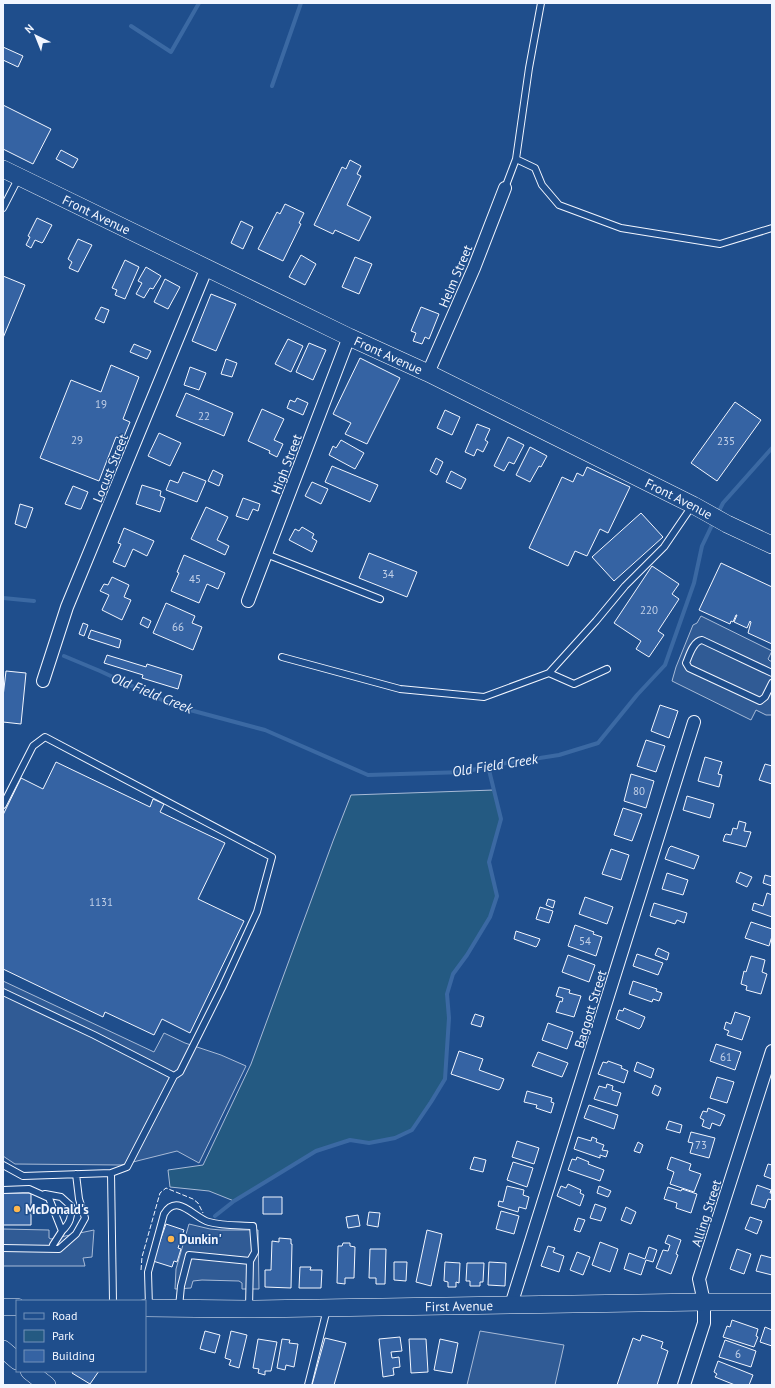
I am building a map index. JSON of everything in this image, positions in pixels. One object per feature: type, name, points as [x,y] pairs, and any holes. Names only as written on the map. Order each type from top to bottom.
[{"type":"street","name":"Front Avenue","points":[[3,169],[349,337],[428,373],[693,505],[727,524],[772,545]]},
{"type":"street","name":"Helm Street","points":[[428,373],[474,268],[505,188]]},
{"type":"street","name":"Locust Street","points":[[43,681],[67,607],[207,267]]},
{"type":"street","name":"High Street","points":[[248,601],[349,337]]},
{"type":"street","name":"Baggott Street","points":[[511,1305],[694,722]]},
{"type":"street","name":"Alling Street","points":[[684,1385],[704,1323],[704,1302],[699,1279],[772,1051]]},
{"type":"street","name":"First Avenue","points":[[147,1308],[249,1309],[772,1302]]},
{"type":"street","points":[[3,1307],[16,1307]]},
{"type":"street","points":[[3,1349],[16,1360]]},
{"type":"street","points":[[30,1372],[47,1385]]},
{"type":"lane","points":[[505,188],[516,159],[529,68],[541,3]]},
{"type":"lane","points":[[516,159],[535,168],[542,186],[559,205],[621,228],[720,244],[772,228]]},
{"type":"lane","points":[[3,208],[19,176]]},
{"type":"lane","points":[[282,657],[400,689],[484,697],[549,673],[625,586],[664,547],[693,505]]},
{"type":"lane","points":[[266,554],[380,599]]},
{"type":"lane","points":[[772,673],[702,640],[695,643],[686,663],[689,668],[760,701],[765,697],[772,683]]},
{"type":"lane","points":[[549,673],[574,684],[607,669]]},
{"type":"lane","points":[[3,805],[33,746],[45,737],[272,857],[257,912],[222,988],[180,1072],[174,1076],[127,1167],[111,1173],[23,1176],[3,1165]]},
{"type":"lane","points":[[3,992],[94,1035],[174,1076]]},
{"type":"lane","points":[[111,1173],[114,1300]]},
{"type":"lane","points":[[3,1248],[59,1249],[76,1234],[85,1218],[79,1199],[76,1174]]},
{"type":"lane","points":[[3,1190],[29,1189],[49,1198],[62,1231]]},
{"type":"lane","points":[[39,1193],[61,1197],[71,1206],[72,1216],[52,1249]]},
{"type":"lane","points":[[147,1308],[148,1272],[163,1218],[165,1212],[170,1207],[176,1205],[184,1207],[200,1218],[210,1222],[253,1226],[255,1252],[250,1261],[249,1309]]},
{"type":"lane","points":[[179,1308],[181,1286],[189,1255],[250,1261]]},
{"type":"lane","points":[[308,1385],[327,1308]]},
{"type":"green space","points":[[494,790],[501,819],[489,862],[497,896],[490,917],[467,955],[453,974],[447,994],[449,1018],[445,1079],[412,1130],[395,1138],[369,1143],[350,1140],[316,1151],[234,1201],[209,1191],[170,1187],[168,1170],[203,1165],[251,1064],[351,795]]},
{"type":"shaded area","points":[[701,616],[772,651],[768,659],[772,661],[772,715],[766,715],[756,710],[751,720],[672,681],[693,625],[697,623]]},
{"type":"shaded area","points":[[3,981],[154,1052],[164,1033],[185,1043],[221,1055],[246,1066],[199,1163],[177,1151],[121,1165],[15,1164],[3,1156]]},
{"type":"shaded area","points":[[189,1224],[221,1230],[258,1230],[259,1289],[242,1289],[242,1283],[239,1281],[202,1280],[193,1281],[191,1288],[175,1289],[176,1269]]},
{"type":"shaded area","points":[[3,1229],[49,1230],[49,1238],[51,1239],[94,1230],[92,1257],[83,1258],[85,1266],[3,1266]]},
{"type":"shaded area","points":[[480,1331],[564,1345],[555,1385],[467,1385]]},
{"type":"building","points":[[3,47],[23,56],[18,67],[3,60]]},
{"type":"building","points":[[3,105],[51,129],[33,164],[3,149]]},
{"type":"building","points":[[61,150],[78,159],[73,168],[56,159]]},
{"type":"building","points":[[350,160],[361,166],[357,174],[361,176],[347,205],[371,217],[359,241],[335,230],[333,234],[314,225],[342,167],[346,169]]},
{"type":"building","points":[[285,204],[304,213],[299,223],[301,224],[283,261],[258,249],[277,212],[280,214]]},
{"type":"building","points":[[37,218],[52,225],[43,242],[42,243],[35,240],[31,248],[26,245],[30,237],[28,236]]},
{"type":"building","points":[[241,221],[253,227],[243,249],[231,243]]},
{"type":"building","points":[[78,239],[92,245],[78,272],[69,268],[72,262],[68,259]]},
{"type":"building","points":[[301,255],[316,264],[305,285],[289,277]]},
{"type":"building","points":[[355,257],[372,264],[359,294],[342,287]]},
{"type":"building","points":[[125,260],[139,267],[125,299],[115,295],[117,290],[112,288]]},
{"type":"building","points":[[146,267],[161,276],[153,289],[150,288],[144,298],[136,294],[142,283],[138,281]]},
{"type":"building","points":[[3,276],[25,285],[3,338]]},
{"type":"building","points":[[165,279],[180,287],[168,309],[154,302]]},
{"type":"building","points":[[211,294],[236,304],[216,351],[192,341]]},
{"type":"building","points":[[101,307],[109,310],[104,323],[95,319]]},
{"type":"building","points":[[421,307],[439,314],[429,339],[425,337],[422,344],[413,341],[416,333],[411,331]]},
{"type":"building","points":[[288,339],[303,346],[291,372],[275,364]]},
{"type":"building","points":[[309,343],[326,350],[313,380],[296,372]]},
{"type":"building","points":[[134,344],[151,351],[147,359],[130,352]]},
{"type":"building","points":[[360,358],[400,378],[367,444],[345,434],[351,423],[333,414]]},
{"type":"building","points":[[226,359],[237,363],[232,377],[221,374]]},
{"type":"building","points":[[111,365],[139,377],[123,419],[130,422],[123,439],[116,437],[99,481],[40,458],[71,380],[101,392]]},
{"type":"building","points":[[190,367],[206,373],[199,390],[184,385]]},
{"type":"building","points":[[186,393],[233,413],[224,436],[176,416]]},
{"type":"building","points":[[297,398],[308,403],[303,415],[287,408],[290,400],[295,402]]},
{"type":"building","points":[[735,402],[761,420],[717,481],[691,463]]},
{"type":"building","points":[[262,409],[284,419],[274,440],[283,444],[277,457],[269,453],[270,451],[248,441]]},
{"type":"building","points":[[445,410],[460,417],[452,435],[437,428]]},
{"type":"building","points":[[477,424],[490,429],[485,440],[488,442],[483,452],[477,449],[474,456],[465,452]]},
{"type":"building","points":[[159,433],[181,443],[170,466],[148,456]]},
{"type":"building","points":[[508,437],[524,445],[514,464],[509,462],[504,471],[494,466]]},
{"type":"building","points":[[341,440],[364,453],[355,469],[329,455],[333,446],[336,448]]},
{"type":"building","points":[[530,447],[547,456],[541,467],[539,466],[530,482],[516,475]]},
{"type":"building","points":[[436,458],[443,462],[437,475],[430,471]]},
{"type":"building","points":[[332,466],[378,485],[370,502],[325,482]]},
{"type":"building","points":[[587,467],[630,487],[608,533],[600,529],[587,556],[575,551],[568,566],[529,548],[562,477],[573,482],[577,473],[583,476]]},
{"type":"building","points":[[213,470],[223,475],[219,486],[208,481]]},
{"type":"building","points":[[451,471],[466,479],[461,489],[446,482]]},
{"type":"building","points":[[183,472],[206,481],[197,502],[166,490],[170,480],[178,483]]},
{"type":"building","points":[[312,482],[328,489],[321,504],[305,496]]},
{"type":"building","points":[[142,485],[161,491],[160,496],[165,498],[160,512],[136,504]]},
{"type":"building","points":[[73,486],[88,492],[81,509],[65,504]]},
{"type":"building","points":[[243,498],[260,504],[258,511],[253,509],[248,520],[236,516]]},
{"type":"building","points":[[20,504],[33,508],[26,528],[15,524]]},
{"type":"building","points":[[206,507],[228,517],[217,540],[229,546],[225,555],[191,539]]},
{"type":"building","points":[[641,513],[663,537],[614,581],[592,557]]},
{"type":"building","points":[[302,527],[314,534],[312,538],[317,541],[312,552],[289,540],[295,529],[299,531]]},
{"type":"building","points":[[124,528],[154,541],[147,556],[133,549],[125,567],[113,562],[121,544],[118,543]]},
{"type":"building","points":[[369,553],[417,572],[407,597],[359,578]]},
{"type":"building","points":[[184,555],[225,573],[218,589],[207,584],[199,603],[171,591],[179,573],[177,572]]},
{"type":"building","points":[[721,563],[772,587],[772,644],[748,633],[750,621],[747,628],[734,622],[737,615],[730,624],[699,610]]},
{"type":"building","points":[[652,566],[679,584],[672,594],[679,599],[658,631],[664,635],[649,657],[636,649],[641,641],[614,623]]},
{"type":"building","points":[[112,577],[129,585],[124,597],[131,600],[122,620],[102,610],[109,595],[100,591],[104,584],[108,585]]},
{"type":"building","points":[[166,603],[195,616],[192,623],[202,627],[193,650],[153,633]]},
{"type":"building","points":[[143,617],[151,621],[148,628],[140,624]]},
{"type":"building","points":[[83,623],[88,625],[84,636],[79,634]]},
{"type":"building","points":[[91,630],[121,640],[119,648],[88,638]]},
{"type":"building","points":[[107,655],[146,667],[147,664],[182,675],[178,689],[142,678],[143,675],[104,663]]},
{"type":"building","points":[[6,671],[26,673],[21,724],[3,722],[3,697]]},
{"type":"building","points":[[660,705],[678,711],[669,738],[651,731]]},
{"type":"building","points":[[646,740],[665,746],[656,772],[637,766]]},
{"type":"building","points":[[705,757],[722,762],[718,774],[722,775],[719,787],[698,781]]},
{"type":"building","points":[[56,762],[150,807],[153,799],[164,804],[160,812],[225,843],[198,899],[244,921],[190,1033],[162,1019],[154,1035],[105,1012],[103,1017],[3,969],[3,815],[21,778],[43,789]]},
{"type":"building","points":[[765,764],[772,766],[772,784],[759,780]]},
{"type":"building","points":[[631,774],[654,781],[646,808],[624,801]]},
{"type":"building","points":[[687,796],[714,804],[710,818],[683,810]]},
{"type":"building","points":[[623,808],[642,814],[632,841],[614,835]]},
{"type":"building","points":[[739,821],[746,823],[744,831],[751,832],[746,847],[723,841],[726,834],[731,835],[733,828],[737,829]]},
{"type":"building","points":[[671,846],[699,856],[694,869],[665,859]]},
{"type":"building","points":[[611,849],[629,855],[621,880],[602,874]]},
{"type":"building","points":[[740,872],[752,877],[747,887],[736,882]]},
{"type":"building","points":[[667,873],[688,880],[683,895],[662,889]]},
{"type":"building","points":[[765,875],[772,877],[772,886],[763,883]]},
{"type":"building","points":[[767,893],[772,895],[772,917],[752,910],[754,903],[763,906]]},
{"type":"building","points":[[585,897],[613,907],[607,924],[579,914]]},
{"type":"building","points":[[548,899],[555,901],[553,908],[546,905]]},
{"type":"building","points":[[654,903],[687,913],[684,923],[677,920],[675,924],[650,916]]},
{"type":"building","points":[[540,907],[553,911],[549,923],[536,919]]},
{"type":"building","points":[[751,922],[772,929],[772,936],[769,946],[745,938]]},
{"type":"building","points":[[575,925],[594,932],[593,934],[602,937],[596,956],[568,946]]},
{"type":"building","points":[[516,931],[540,939],[537,946],[536,947],[514,939]]},
{"type":"building","points":[[658,948],[669,953],[667,960],[655,955]]},
{"type":"building","points":[[637,954],[663,963],[658,975],[633,966]]},
{"type":"building","points":[[568,955],[595,965],[589,982],[562,972]]},
{"type":"building","points":[[751,956],[765,960],[762,972],[767,974],[761,994],[746,990],[747,986],[741,984],[744,971],[746,972]]},
{"type":"building","points":[[633,981],[657,989],[656,991],[662,993],[659,1001],[653,999],[652,1002],[629,994]]},
{"type":"building","points":[[559,987],[570,990],[569,993],[581,996],[574,1017],[556,1012],[560,1001],[562,1002],[563,998],[556,996]]},
{"type":"building","points":[[624,1008],[645,1017],[639,1029],[616,1019],[619,1010],[623,1011]]},
{"type":"building","points":[[735,1012],[750,1017],[742,1040],[727,1035],[729,1031],[724,1029],[726,1022],[731,1024]]},
{"type":"building","points":[[475,1014],[484,1017],[481,1027],[471,1024]]},
{"type":"building","points":[[548,1023],[573,1032],[567,1049],[542,1040]]},
{"type":"building","points":[[716,1044],[741,1052],[735,1070],[710,1061]]},
{"type":"building","points":[[459,1051],[483,1059],[479,1070],[504,1079],[500,1089],[498,1090],[451,1074]]},
{"type":"building","points":[[538,1052],[568,1063],[562,1077],[532,1066]]},
{"type":"building","points":[[608,1061],[622,1066],[621,1068],[628,1071],[624,1083],[598,1074],[603,1062],[607,1063]]},
{"type":"building","points":[[637,1062],[654,1069],[651,1078],[634,1071]]},
{"type":"building","points":[[717,1077],[734,1082],[727,1103],[710,1098]]},
{"type":"building","points":[[607,1084],[613,1086],[612,1090],[621,1093],[617,1106],[594,1099],[599,1086],[606,1088]]},
{"type":"building","points":[[655,1085],[661,1088],[658,1096],[652,1093]]},
{"type":"building","points":[[527,1091],[552,1098],[551,1102],[554,1103],[551,1113],[536,1108],[537,1105],[524,1102]]},
{"type":"building","points":[[589,1105],[618,1115],[614,1129],[584,1118]]},
{"type":"building","points":[[708,1108],[725,1115],[720,1126],[712,1123],[710,1129],[702,1126],[704,1120],[700,1118],[703,1111],[707,1112]]},
{"type":"building","points":[[669,1121],[682,1125],[680,1133],[666,1129]]},
{"type":"building","points":[[691,1132],[715,1138],[709,1158],[690,1153],[693,1143],[688,1142]]},
{"type":"building","points":[[578,1137],[591,1141],[592,1137],[597,1139],[596,1142],[604,1145],[602,1150],[608,1151],[606,1157],[600,1155],[600,1158],[574,1149]]},
{"type":"building","points":[[517,1141],[539,1148],[534,1164],[512,1157]]},
{"type":"building","points":[[638,1142],[643,1145],[640,1153],[634,1151]]},
{"type":"building","points":[[474,1157],[486,1160],[483,1172],[470,1169]]},
{"type":"building","points":[[577,1157],[589,1162],[588,1164],[604,1170],[600,1181],[568,1170],[572,1159],[576,1160]]},
{"type":"building","points":[[671,1157],[691,1164],[689,1170],[701,1174],[694,1192],[670,1184],[674,1172],[667,1169]]},
{"type":"building","points":[[513,1162],[533,1168],[527,1187],[507,1180]]},
{"type":"building","points":[[768,1164],[772,1165],[772,1179],[764,1176]]},
{"type":"building","points":[[568,1184],[581,1190],[580,1193],[584,1195],[580,1206],[557,1196],[561,1186],[566,1188]]},
{"type":"building","points":[[757,1185],[771,1190],[770,1193],[772,1193],[772,1200],[768,1199],[765,1208],[751,1204]]},
{"type":"building","points":[[507,1186],[524,1190],[523,1195],[529,1197],[526,1209],[519,1207],[518,1212],[498,1206],[499,1201],[503,1202]]},
{"type":"building","points":[[599,1186],[611,1191],[608,1197],[597,1193]]},
{"type":"building","points":[[668,1187],[681,1191],[682,1189],[697,1194],[691,1213],[676,1208],[677,1203],[664,1199]]},
{"type":"building","name":"McDonald's","points":[[3,1193],[31,1193],[31,1225],[3,1225]]},
{"type":"building","points":[[263,1197],[282,1197],[282,1214],[263,1214]]},
{"type":"building","points":[[595,1204],[606,1208],[601,1221],[590,1218]]},
{"type":"building","points":[[626,1207],[636,1212],[631,1224],[621,1220]]},
{"type":"building","points":[[501,1211],[519,1216],[514,1234],[496,1229]]},
{"type":"building","points":[[369,1212],[380,1213],[378,1227],[367,1225]]},
{"type":"building","points":[[358,1215],[360,1226],[348,1228],[346,1217]]},
{"type":"building","points":[[750,1217],[762,1221],[757,1234],[745,1229]]},
{"type":"building","points":[[578,1218],[585,1220],[580,1232],[574,1230]]},
{"type":"building","name":"Dunkin'","points":[[166,1224],[184,1230],[178,1248],[181,1249],[177,1262],[174,1261],[172,1267],[153,1261]]},
{"type":"building","points":[[427,1230],[442,1234],[431,1286],[416,1282]]},
{"type":"building","points":[[668,1235],[681,1240],[676,1254],[678,1255],[671,1274],[656,1268],[663,1250],[668,1251],[670,1245],[665,1243]]},
{"type":"building","points":[[279,1238],[291,1239],[291,1288],[265,1287],[265,1270],[271,1270],[272,1241],[279,1242]]},
{"type":"building","points":[[600,1242],[618,1249],[610,1272],[592,1265]]},
{"type":"building","points":[[343,1243],[350,1243],[350,1246],[355,1247],[354,1278],[345,1278],[345,1284],[337,1283],[338,1246],[342,1246]]},
{"type":"building","points":[[548,1246],[555,1248],[553,1252],[564,1256],[559,1272],[541,1266]]},
{"type":"building","points":[[649,1247],[657,1250],[653,1262],[646,1260],[641,1275],[624,1269],[629,1253],[645,1259]]},
{"type":"building","points":[[370,1249],[386,1249],[385,1284],[376,1284],[376,1278],[369,1278]]},
{"type":"building","points":[[737,1249],[751,1254],[744,1274],[730,1269]]},
{"type":"building","points":[[577,1252],[590,1257],[583,1275],[570,1270]]},
{"type":"building","points":[[761,1255],[772,1258],[772,1275],[756,1271]]},
{"type":"building","points":[[394,1262],[407,1262],[406,1281],[394,1280]]},
{"type":"building","points":[[445,1262],[460,1263],[459,1283],[456,1282],[456,1287],[448,1287],[448,1282],[444,1281]]},
{"type":"building","points":[[489,1262],[506,1263],[505,1286],[488,1285]]},
{"type":"building","points":[[467,1263],[484,1263],[483,1282],[480,1282],[480,1286],[470,1286],[470,1281],[466,1281]]},
{"type":"building","points":[[300,1267],[311,1267],[310,1270],[322,1270],[321,1288],[299,1288]]},
{"type":"building","points":[[732,1320],[758,1329],[756,1336],[758,1337],[754,1347],[723,1337],[727,1326],[730,1327]]},
{"type":"building","points":[[765,1327],[772,1330],[772,1346],[760,1342]]},
{"type":"building","points":[[205,1331],[220,1335],[215,1353],[200,1349]]},
{"type":"building","points":[[231,1331],[247,1335],[239,1368],[229,1365],[231,1360],[225,1358]]},
{"type":"building","points":[[642,1335],[663,1342],[661,1348],[668,1351],[657,1385],[617,1385],[633,1338],[640,1341]]},
{"type":"building","points":[[400,1337],[402,1351],[391,1352],[392,1358],[399,1357],[400,1367],[393,1368],[394,1375],[383,1377],[379,1339]]},
{"type":"building","points":[[325,1338],[346,1343],[334,1385],[312,1385]]},
{"type":"building","points":[[258,1339],[277,1342],[271,1371],[265,1371],[265,1375],[258,1373],[259,1369],[253,1368]]},
{"type":"building","points":[[282,1339],[290,1340],[289,1343],[298,1344],[294,1367],[286,1365],[285,1370],[277,1368]]},
{"type":"building","points":[[409,1339],[426,1339],[428,1372],[411,1373]]},
{"type":"building","points":[[440,1339],[458,1343],[452,1373],[434,1370]]},
{"type":"building","points":[[725,1340],[756,1351],[751,1367],[719,1357]]},
{"type":"building","points":[[718,1361],[753,1375],[749,1385],[735,1385],[715,1377],[717,1374],[714,1372]]},
{"type":"building","points":[[72,1372],[98,1372],[90,1384]]},
{"type":"waterway","points":[[131,26],[171,52],[199,3]]},
{"type":"waterway","points":[[272,86],[301,3]]},
{"type":"waterway","name":"Old Field Creek","points":[[717,515],[723,503],[772,448]]},
{"type":"waterway","name":"Old Field Creek","points":[[64,656],[175,706],[265,730],[368,775],[465,772],[488,766],[559,755],[598,743],[637,695],[665,665],[694,583],[702,546],[714,521]]},
{"type":"waterway","name":"Old Field Creek","points":[[3,598],[34,601]]},
{"type":"waterway","points":[[215,1216],[234,1201],[316,1151],[350,1140],[369,1143],[395,1138],[412,1130],[445,1079],[449,1018],[447,994],[453,974],[467,955],[490,917],[497,896],[489,862],[501,819],[488,766]]},
{"type":"fence","points":[[141,1270],[142,1257],[160,1193],[166,1188],[193,1199],[198,1203],[203,1213]]},
{"type":"place","name":"McDonald's","points":[[17,1209]]},
{"type":"place","name":"Dunkin'","points":[[171,1239]]}]
